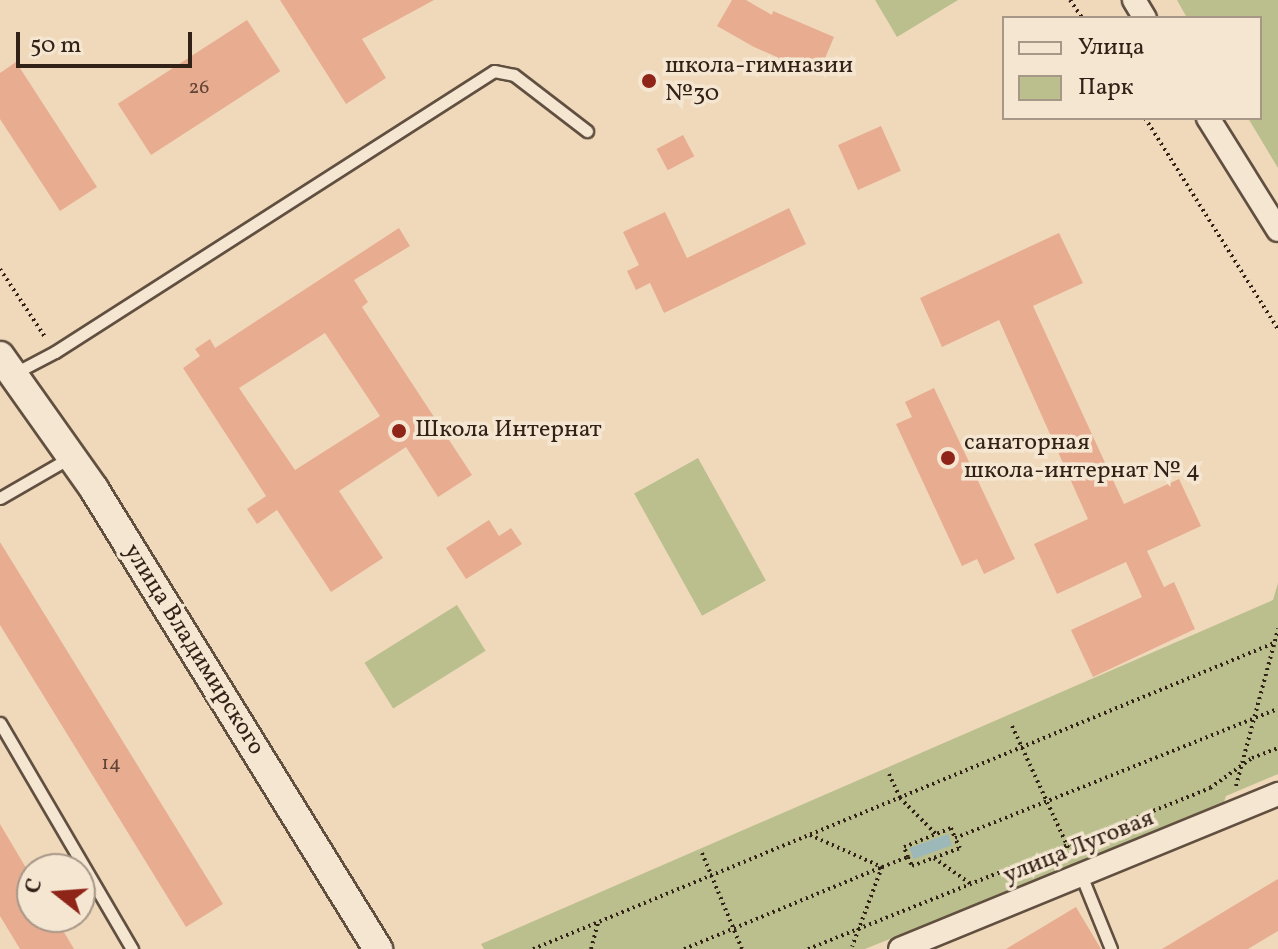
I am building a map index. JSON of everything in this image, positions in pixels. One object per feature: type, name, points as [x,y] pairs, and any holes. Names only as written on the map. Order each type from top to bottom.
[{"type":"street","points":[[1209,120],[1278,230]]},
{"type":"street","name":"улица Владимирского","points":[[6,365],[71,457],[378,949]]},
{"type":"street","name":"улица Луговая","points":[[900,949],[1077,867],[1228,815],[1278,794]]},
{"type":"lane","points":[[6,365],[55,352],[494,71],[514,75],[587,131]]},
{"type":"lane","points":[[0,498],[71,457]]},
{"type":"lane","points":[[0,723],[132,949]]},
{"type":"lane","points":[[1077,867],[1111,949]]},
{"type":"path","points":[[1146,120],[1278,329]]},
{"type":"path","points":[[0,269],[55,352]]},
{"type":"path","points":[[1228,815],[1278,629]]},
{"type":"path","points":[[533,949],[1274,643]]},
{"type":"path","points":[[955,838],[1278,709]]},
{"type":"path","points":[[1012,726],[1077,867]]},
{"type":"path","points":[[808,949],[1210,788],[1278,748]]},
{"type":"path","points":[[889,774],[900,798],[936,834]]},
{"type":"path","points":[[951,828],[960,848],[912,866],[904,847],[936,834],[951,828]]},
{"type":"path","points":[[810,835],[882,867]]},
{"type":"path","points":[[702,853],[742,949]]},
{"type":"path","points":[[684,949],[908,857]]},
{"type":"path","points":[[934,858],[971,884]]},
{"type":"path","points":[[852,947],[882,867]]},
{"type":"path","points":[[591,949],[598,922]]},
{"type":"green space","points":[[875,0],[958,0],[897,37]]},
{"type":"green space","points":[[1177,0],[1278,0],[1278,168],[1249,120],[1262,120],[1262,16],[1186,16]]},
{"type":"green space","points":[[698,458],[766,580],[702,616],[634,493]]},
{"type":"green space","points":[[1278,583],[1278,774],[1226,796],[1223,805],[865,949],[484,949],[481,944],[1273,600]]},
{"type":"green space","points":[[457,605],[486,651],[393,709],[365,663]]},
{"type":"water","points":[[948,834],[952,845],[914,859],[909,848]]},
{"type":"building","points":[[280,0],[434,0],[362,39],[386,78],[346,104]]},
{"type":"building","points":[[732,0],[746,0],[772,15],[773,11],[834,37],[818,75],[754,47],[717,26]]},
{"type":"building","points":[[247,20],[280,71],[151,155],[118,104]]},
{"type":"building","points":[[16,62],[97,187],[60,211],[0,119],[0,73]]},
{"type":"building","points":[[881,126],[901,171],[858,190],[838,145]]},
{"type":"building","points":[[683,135],[694,156],[668,170],[657,149]]},
{"type":"building","points":[[789,208],[806,244],[664,313],[650,283],[636,290],[627,271],[639,265],[623,232],[665,212],[687,258]]},
{"type":"building","name":"Школа Интернат","points":[[399,228],[410,246],[354,280],[368,302],[362,307],[472,475],[438,497],[406,447],[339,491],[383,558],[331,592],[277,510],[257,524],[247,509],[266,496],[183,368],[200,356],[195,349],[210,339],[215,348]],"holes":[[[325,333],[380,416],[295,470],[239,388]]]},
{"type":"building","name":"санаторная школа-интернат № 4","points":[[1059,233],[1083,283],[1033,306],[1124,504],[1179,479],[1201,526],[1147,551],[1164,587],[1174,582],[1195,629],[1093,677],[1071,630],[1142,597],[1126,562],[1057,594],[1034,544],[1088,519],[999,320],[942,347],[920,298]]},
{"type":"building","points":[[934,388],[1015,559],[984,574],[977,559],[962,566],[896,424],[912,417],[905,402]]},
{"type":"building","points":[[489,520],[499,536],[511,528],[522,544],[466,579],[446,548]]},
{"type":"building","points":[[0,542],[223,904],[186,927],[0,625]]},
{"type":"building","points":[[0,824],[17,853],[16,933],[64,933],[74,949],[20,949],[0,916]]},
{"type":"building","points":[[1278,879],[1278,931],[1248,949],[1162,949]]},
{"type":"building","points":[[1076,907],[1101,949],[1006,949]]},
{"type":"place","name":"школа-гимназии №30","points":[[649,81]]},
{"type":"place","name":"Школа Интернат","points":[[399,431]]},
{"type":"place","name":"санаторная школа-интернат № 4","points":[[948,458]]}]
